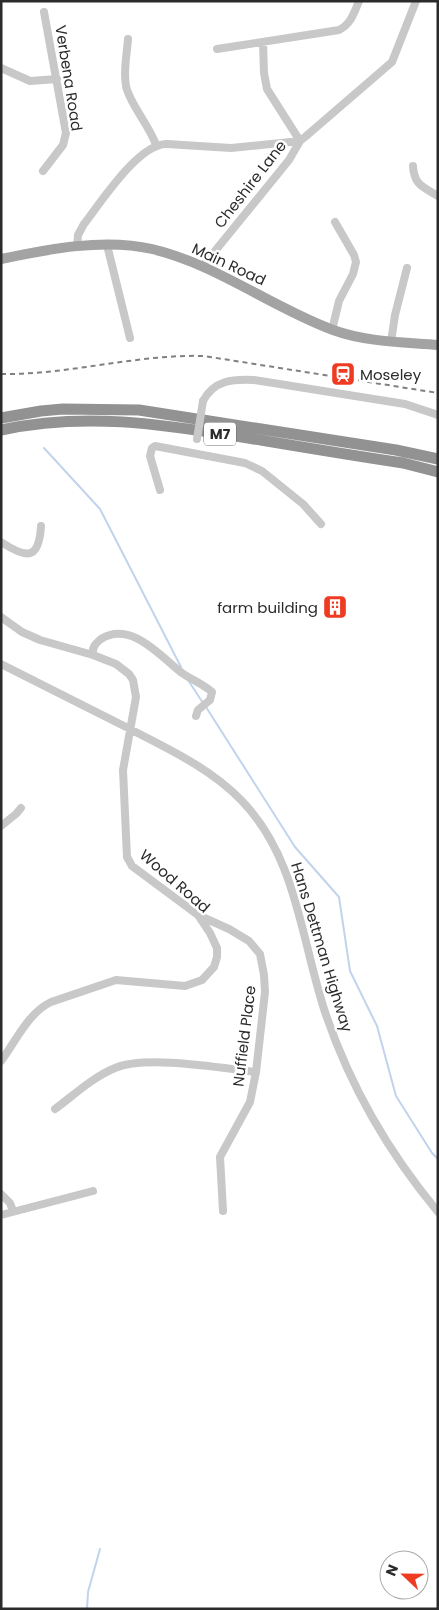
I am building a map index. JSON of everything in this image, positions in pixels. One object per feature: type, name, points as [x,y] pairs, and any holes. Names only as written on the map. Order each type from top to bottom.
[{"type":"highway","name":"M7","points":[[1,418],[54,410],[96,408],[151,411],[396,450],[438,459]]},
{"type":"highway","points":[[1,412],[23,409],[54,410]]},
{"type":"highway","name":"M7","points":[[1,430],[69,420],[132,421],[403,463],[438,472]]},
{"type":"main road","name":"Main Road","points":[[1,259],[77,247],[107,245],[152,249],[178,257],[332,330],[366,339],[438,345]]},
{"type":"street","points":[[217,49],[339,30],[352,19],[359,1]]},
{"type":"street","points":[[77,247],[78,235],[90,217],[136,158],[156,145],[231,148],[300,140],[392,62],[416,1]]},
{"type":"street","name":"Verbena Road","points":[[43,171],[59,152],[65,139],[66,126],[44,12]]},
{"type":"street","points":[[128,39],[126,89],[156,145]]},
{"type":"street","points":[[262,42],[267,89],[300,140]]},
{"type":"street","points":[[1,68],[30,81],[57,79]]},
{"type":"street","name":"Cheshire Lane","points":[[202,268],[289,160],[300,140]]},
{"type":"street","points":[[413,166],[417,183],[438,196]]},
{"type":"street","points":[[332,330],[339,301],[353,274],[356,262],[335,222]]},
{"type":"street","points":[[107,245],[130,338]]},
{"type":"street","points":[[391,342],[393,321],[407,268]]},
{"type":"street","points":[[195,454],[203,401],[210,391],[222,383],[239,380],[254,380],[405,404],[438,415]]},
{"type":"street","points":[[160,490],[150,456],[152,448],[155,446],[245,463],[262,471],[303,504],[322,524]]},
{"type":"street","points":[[1,542],[24,554],[32,553],[39,543],[41,526]]},
{"type":"street","name":"Wood Road","points":[[1,617],[31,637],[93,655],[116,664],[129,674],[133,680],[136,696],[124,759],[123,785],[126,851],[129,862],[198,915],[217,948],[214,967],[202,980],[185,986],[116,980],[42,1006],[31,1018],[1,1060]]},
{"type":"street","points":[[93,655],[93,646],[105,637],[124,635],[134,637],[212,692],[210,700],[198,710],[196,716]]},
{"type":"street","name":"Hans Dettman Highway","points":[[1,664],[194,763],[242,800],[267,833],[279,854],[288,876],[318,992],[358,1093],[386,1142],[410,1177],[438,1212]]},
{"type":"street","points":[[1,826],[21,808]]},
{"type":"street","name":"Nuffield Place","points":[[198,915],[243,937],[256,948],[260,954],[264,975],[265,992],[256,1072],[248,1107],[220,1157],[223,1211]]},
{"type":"street","points":[[55,1109],[99,1077],[123,1066],[167,1063],[256,1072]]},
{"type":"street","points":[[1,1215],[93,1190]]},
{"type":"street","points":[[1,1194],[10,1203],[13,1212]]},
{"type":"waterway","points":[[44,448],[100,509],[181,667]]},
{"type":"waterway","points":[[188,680],[203,703]]},
{"type":"waterway","points":[[206,707],[295,847],[339,897],[350,971],[377,1026],[396,1096],[432,1153],[438,1159]]},
{"type":"waterway","points":[[87,1609],[88,1592],[100,1549]]},
{"type":"railway","points":[[1,374],[52,371],[153,358],[204,356],[438,393]]},
{"type":"place","name":"Moseley","points":[[343,374]]},
{"type":"place","name":"farm building","points":[[335,607]]}]
